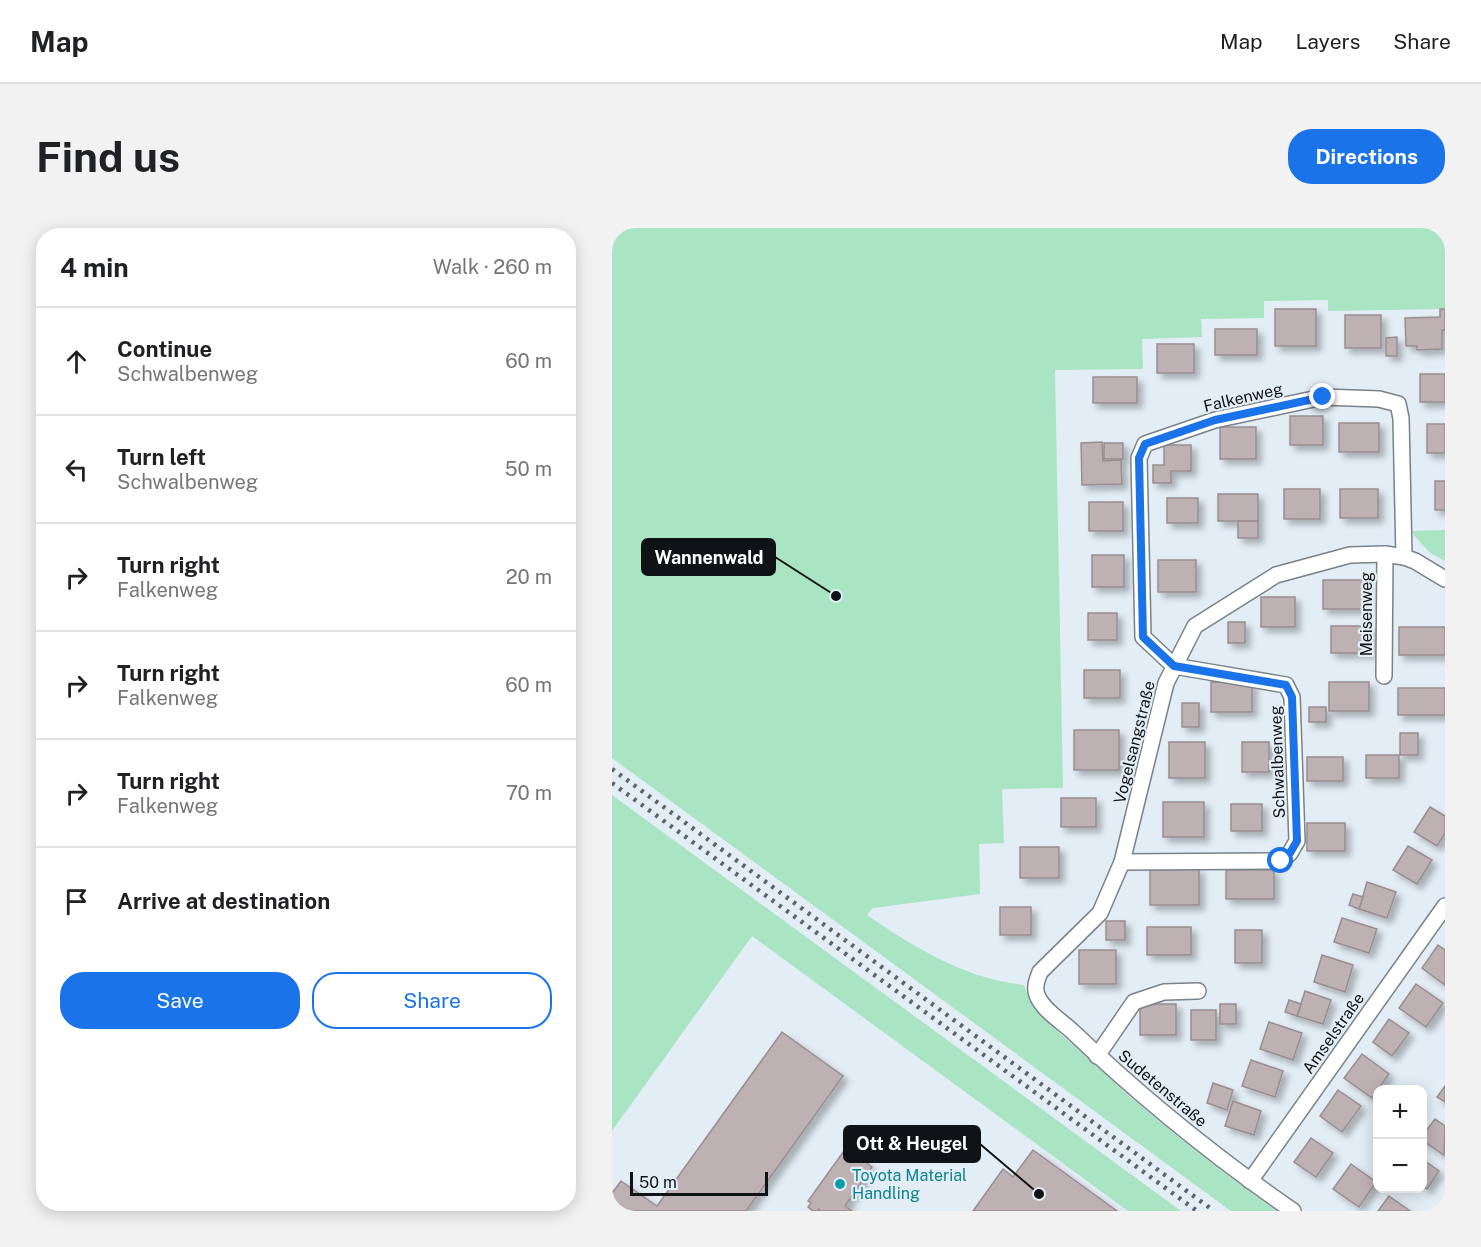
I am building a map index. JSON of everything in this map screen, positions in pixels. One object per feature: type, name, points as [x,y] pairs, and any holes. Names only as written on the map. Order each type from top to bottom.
[{"type":"street","name":"Falkenweg","points":[[1174,666],[1143,637],[1139,458],[1145,444],[1215,420],[1323,397],[1378,399],[1398,404],[1401,418],[1410,559]]},
{"type":"street","name":"Vogelsangstraße","points":[[1040,972],[1100,913],[1122,862],[1166,683],[1195,626],[1276,575],[1350,555],[1385,554],[1410,559]]},
{"type":"street","name":"Meisenweg","points":[[1384,676],[1385,554]]},
{"type":"street","points":[[1410,559],[1445,579]]},
{"type":"street","name":"Schwalbenweg","points":[[1122,862],[1281,861],[1290,853],[1297,841],[1292,697],[1286,685],[1174,666]]},
{"type":"street","name":"Amselstraße","points":[[1250,1181],[1445,906]]},
{"type":"street","name":"Sudetenstraße","points":[[1040,972],[1036,984],[1037,996],[1097,1056],[1169,1119],[1293,1211]]},
{"type":"street","points":[[1097,1056],[1134,1002],[1164,992],[1197,991]]},
{"type":"green space","points":[[612,228],[1445,228],[1445,309],[1328,311],[1328,300],[1264,301],[1264,318],[1201,319],[1202,337],[1142,339],[1143,369],[1055,370],[1063,788],[1002,789],[1004,843],[979,844],[980,894],[873,908],[867,915],[922,950],[961,969],[1002,982],[1024,985],[1033,1004],[1047,1021],[1126,1093],[1200,1154],[1277,1211],[1231,1211],[612,758]]},
{"type":"green space","points":[[1445,530],[1445,561],[1430,553],[1410,531]]},
{"type":"green space","points":[[612,795],[1181,1211],[1128,1211],[752,936],[612,1131]]},
{"type":"building","points":[[1275,309],[1316,309],[1316,346],[1275,346]]},
{"type":"building","points":[[1440,309],[1445,309],[1442,349],[1417,350],[1417,346],[1406,346],[1405,318],[1440,317]]},
{"type":"building","points":[[1345,315],[1381,315],[1381,348],[1345,348]]},
{"type":"building","points":[[1215,329],[1257,329],[1257,355],[1215,355]]},
{"type":"building","points":[[1397,337],[1397,356],[1386,356],[1386,338]]},
{"type":"building","points":[[1157,344],[1194,344],[1194,373],[1157,373]]},
{"type":"building","points":[[1420,374],[1445,374],[1445,402],[1420,402]]},
{"type":"building","points":[[1093,377],[1137,377],[1137,403],[1093,403]]},
{"type":"building","points":[[1290,416],[1323,416],[1323,445],[1290,445]]},
{"type":"building","points":[[1339,423],[1379,423],[1379,452],[1339,452]]},
{"type":"building","points":[[1427,424],[1445,424],[1445,453],[1427,453]]},
{"type":"building","points":[[1220,427],[1256,427],[1256,459],[1220,459]]},
{"type":"building","points":[[1102,442],[1103,461],[1121,460],[1122,484],[1082,485],[1081,443]]},
{"type":"building","points":[[1104,443],[1123,443],[1123,459],[1104,459]]},
{"type":"building","points":[[1164,445],[1191,445],[1191,471],[1171,471],[1171,483],[1153,483],[1153,465],[1164,465]]},
{"type":"building","points":[[1435,481],[1445,481],[1445,510],[1435,510]]},
{"type":"building","points":[[1284,489],[1320,489],[1320,519],[1284,519]]},
{"type":"building","points":[[1340,489],[1378,489],[1378,518],[1340,518]]},
{"type":"building","points":[[1218,494],[1258,494],[1258,521],[1218,521]]},
{"type":"building","points":[[1167,498],[1198,498],[1198,523],[1167,523]]},
{"type":"building","points":[[1089,502],[1123,502],[1123,531],[1089,531]]},
{"type":"building","points":[[1238,521],[1258,521],[1258,538],[1238,538]]},
{"type":"building","points":[[1092,555],[1124,555],[1124,587],[1092,587]]},
{"type":"building","points":[[1158,560],[1196,560],[1196,592],[1158,592]]},
{"type":"building","points":[[1323,580],[1366,580],[1366,609],[1323,609]]},
{"type":"building","points":[[1261,597],[1295,597],[1295,627],[1261,627]]},
{"type":"building","points":[[1088,613],[1117,613],[1117,640],[1088,640]]},
{"type":"building","points":[[1228,622],[1245,622],[1245,643],[1228,643]]},
{"type":"building","points":[[1331,626],[1371,626],[1371,653],[1331,653]]},
{"type":"building","points":[[1399,627],[1445,627],[1445,655],[1399,655]]},
{"type":"building","points":[[1084,670],[1120,670],[1120,698],[1084,698]]},
{"type":"building","points":[[1211,682],[1252,682],[1252,712],[1211,712]]},
{"type":"building","points":[[1329,682],[1369,682],[1369,711],[1329,711]]},
{"type":"building","points":[[1398,688],[1445,688],[1445,715],[1398,715]]},
{"type":"building","points":[[1182,703],[1199,703],[1199,727],[1182,727]]},
{"type":"building","points":[[1309,707],[1326,707],[1326,722],[1309,722]]},
{"type":"building","points":[[1074,730],[1119,730],[1119,770],[1074,770]]},
{"type":"building","points":[[1400,733],[1418,733],[1418,755],[1400,755]]},
{"type":"building","points":[[1169,742],[1205,742],[1205,778],[1169,778]]},
{"type":"building","points":[[1242,742],[1269,742],[1269,772],[1242,772]]},
{"type":"building","points":[[1366,755],[1399,755],[1399,778],[1366,778]]},
{"type":"building","points":[[1307,757],[1343,757],[1343,781],[1307,781]]},
{"type":"building","points":[[1061,798],[1096,798],[1096,827],[1061,827]]},
{"type":"building","points":[[1163,802],[1204,802],[1204,837],[1163,837]]},
{"type":"building","points":[[1231,804],[1262,804],[1262,831],[1231,831]]},
{"type":"building","points":[[1430,807],[1445,816],[1445,833],[1437,846],[1414,832]]},
{"type":"building","points":[[1307,823],[1345,823],[1345,851],[1307,851]]},
{"type":"building","points":[[1408,846],[1432,860],[1417,884],[1393,870]]},
{"type":"building","points":[[1020,847],[1059,847],[1059,878],[1020,878]]},
{"type":"building","points":[[1150,869],[1199,869],[1199,905],[1150,905]]},
{"type":"building","points":[[1226,870],[1274,870],[1274,899],[1226,899]]},
{"type":"building","points":[[1367,882],[1396,892],[1387,918],[1359,909]]},
{"type":"building","points":[[1353,894],[1363,897],[1359,909],[1349,905]]},
{"type":"building","points":[[1000,907],[1031,907],[1031,935],[1000,935]]},
{"type":"building","points":[[1342,918],[1377,929],[1369,953],[1334,942]]},
{"type":"building","points":[[1106,921],[1125,921],[1125,940],[1106,940]]},
{"type":"building","points":[[1147,927],[1191,927],[1191,955],[1147,955]]},
{"type":"building","points":[[1235,930],[1262,930],[1262,963],[1235,963]]},
{"type":"building","points":[[1438,945],[1445,950],[1445,985],[1422,968]]},
{"type":"building","points":[[1079,950],[1116,950],[1116,984],[1079,984]]},
{"type":"building","points":[[1322,955],[1353,965],[1345,992],[1314,982]]},
{"type":"building","points":[[1416,984],[1443,1003],[1426,1027],[1399,1008]]},
{"type":"building","points":[[1305,991],[1331,1000],[1323,1024],[1297,1016]]},
{"type":"building","points":[[1289,1000],[1301,1004],[1297,1016],[1285,1012]]},
{"type":"building","points":[[1140,1004],[1176,1004],[1176,1035],[1140,1035]]},
{"type":"building","points":[[1220,1004],[1236,1004],[1236,1024],[1220,1024]]},
{"type":"building","points":[[1191,1010],[1216,1010],[1216,1040],[1191,1040]]},
{"type":"building","points":[[1389,1019],[1409,1033],[1392,1056],[1373,1042]]},
{"type":"building","points":[[1269,1022],[1302,1033],[1293,1060],[1260,1049]]},
{"type":"building","points":[[782,1032],[843,1076],[746,1211],[612,1211],[612,1193],[621,1181],[657,1206]]},
{"type":"building","points":[[1362,1054],[1389,1074],[1381,1085],[1373,1085],[1372,1098],[1344,1078]]},
{"type":"building","points":[[1251,1060],[1283,1071],[1275,1097],[1242,1086]]},
{"type":"building","points":[[1213,1083],[1233,1090],[1227,1110],[1207,1103]]},
{"type":"building","points":[[1445,1086],[1445,1102],[1437,1097]]},
{"type":"building","points":[[1338,1090],[1361,1106],[1342,1132],[1320,1116]]},
{"type":"building","points":[[1233,1101],[1261,1111],[1254,1135],[1225,1126]]},
{"type":"building","points":[[1435,1119],[1445,1126],[1444,1155],[1427,1143],[1427,1129]]},
{"type":"building","points":[[1311,1138],[1333,1153],[1316,1177],[1294,1162]]},
{"type":"building","name":"Toyota Material Handling","points":[[846,1148],[872,1167],[845,1206],[852,1211],[820,1211],[819,1209],[813,1211],[808,1207],[811,1203],[808,1201]]},
{"type":"building","points":[[1033,1150],[1117,1211],[973,1211],[1003,1169],[1013,1177]]},
{"type":"building","points":[[1427,1163],[1439,1171],[1427,1189]]},
{"type":"building","points":[[1351,1164],[1373,1180],[1373,1186],[1359,1207],[1333,1189]]},
{"type":"building","points":[[1389,1196],[1410,1211],[1378,1211]]},
{"type":"railway","points":[[612,769],[1214,1211]]},
{"type":"railway","points":[[612,783],[1197,1211]]},
{"type":"place","name":"Wannenwald","points":[[836,596]]},
{"type":"place","name":"Toyota Material Handling","points":[[840,1184]]},
{"type":"place","name":"Ott & Heugel","points":[[1039,1194]]},
{"type":"route","points":[[1281,861],[1290,853],[1297,841],[1292,697],[1286,685],[1174,666],[1143,637],[1139,458],[1145,444],[1215,420],[1323,397]]}]
